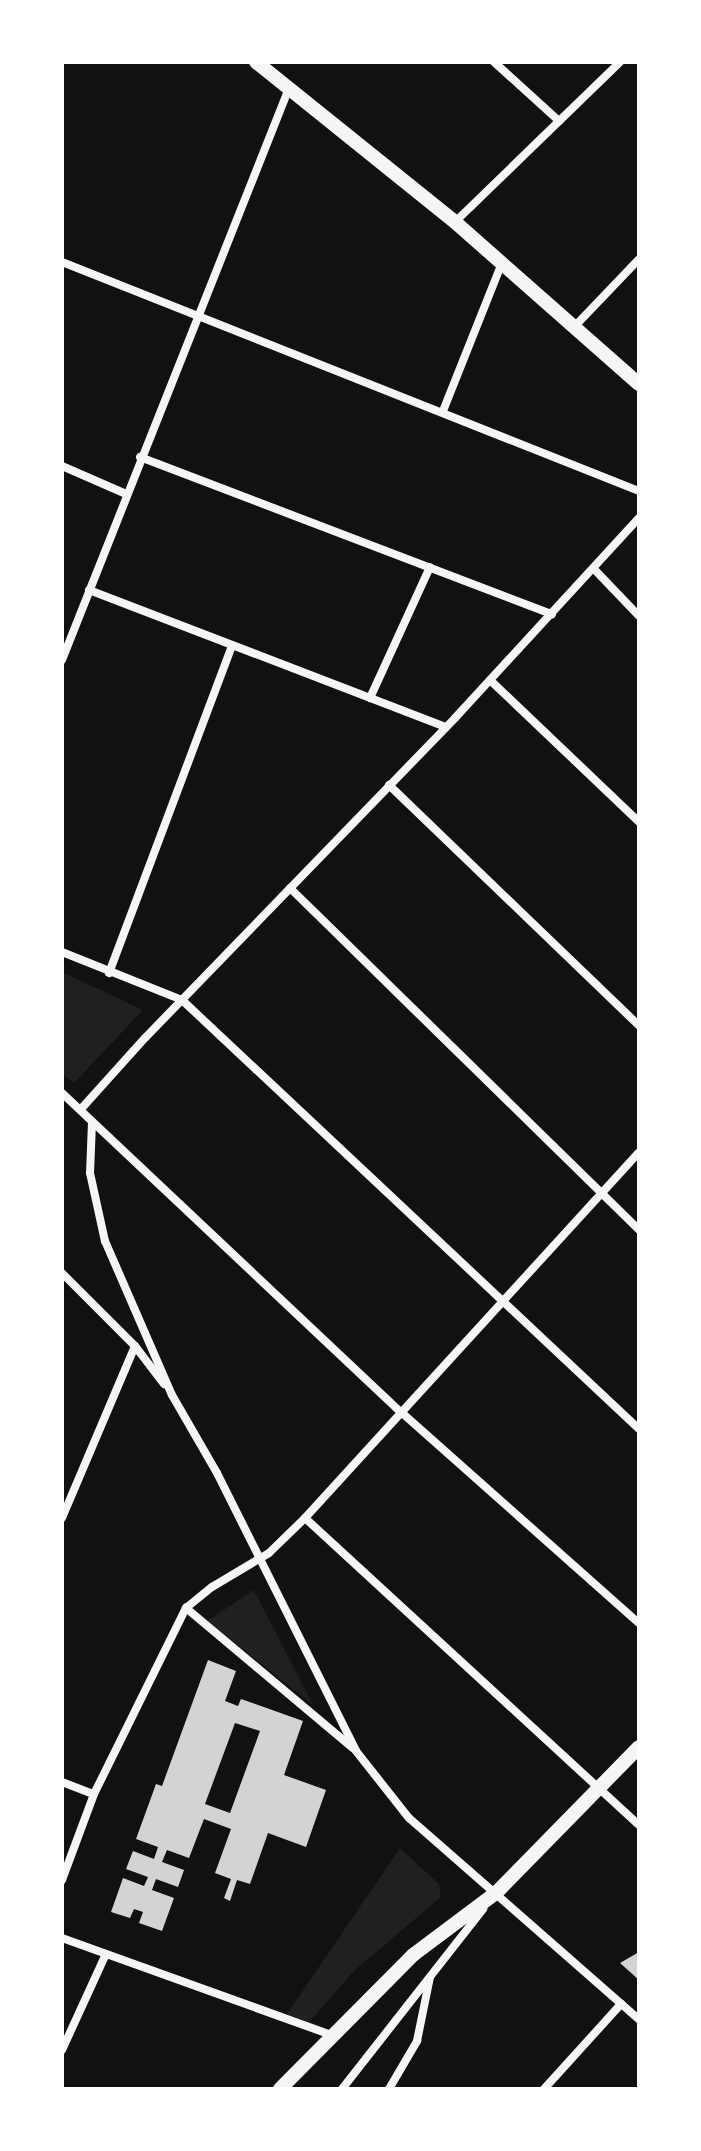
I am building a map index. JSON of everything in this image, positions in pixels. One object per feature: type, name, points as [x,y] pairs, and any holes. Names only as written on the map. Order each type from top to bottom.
[{"type":"street","points":[[256,62],[455,222],[501,265],[576,325],[639,384]]},
{"type":"street","points":[[494,62],[559,121]]},
{"type":"street","points":[[455,222],[620,62]]},
{"type":"street","points":[[62,660],[289,88]]},
{"type":"street","points":[[576,325],[639,259]]},
{"type":"street","points":[[62,262],[639,491]]},
{"type":"street","points":[[443,411],[501,265]]},
{"type":"street","points":[[140,457],[552,614]]},
{"type":"street","points":[[62,466],[126,494]]},
{"type":"street","points":[[81,1109],[446,727],[639,518]]},
{"type":"street","points":[[370,698],[430,567]]},
{"type":"street","points":[[594,569],[639,616]]},
{"type":"street","points":[[89,590],[446,727]]},
{"type":"street","points":[[62,629],[72,633]]},
{"type":"street","points":[[109,973],[232,645]]},
{"type":"street","points":[[490,680],[639,822]]},
{"type":"street","points":[[389,785],[639,1026]]},
{"type":"street","points":[[290,888],[639,1230]]},
{"type":"street","points":[[62,952],[182,1000],[501,1303],[639,1429]]},
{"type":"street","points":[[62,1093],[401,1412],[639,1623]]},
{"type":"street","points":[[92,1122],[90,1173],[105,1241],[172,1395],[217,1473],[356,1751],[409,1818],[639,2019]]},
{"type":"street","points":[[62,1880],[94,1794],[186,1608],[212,1587],[258,1560],[305,1518],[639,1152]]},
{"type":"street","points":[[62,1273],[135,1346],[172,1395]]},
{"type":"street","points":[[62,1518],[135,1346]]},
{"type":"street","points":[[305,1518],[639,1825]]},
{"type":"street","points":[[186,1608],[356,1751]]},
{"type":"street","points":[[342,2089],[496,1893],[639,1747]]},
{"type":"street","points":[[62,1782],[94,1794]]},
{"type":"street","points":[[280,2089],[413,1955],[496,1893]]},
{"type":"street","points":[[62,1938],[105,1956],[332,2035]]},
{"type":"street","points":[[62,2050],[105,1956]]},
{"type":"street","points":[[389,2089],[417,2041],[431,1972]]},
{"type":"street","points":[[544,2089],[621,2004]]},
{"type":"shaded area","points":[[62,972],[143,1010],[74,1083],[62,1074]]},
{"type":"shaded area","points":[[254,1590],[313,1705],[207,1621]]},
{"type":"shaded area","points":[[400,1848],[439,1884],[441,1897],[355,1970],[309,2022],[287,2014]]},
{"type":"building","points":[[208,1660],[236,1671],[225,1701],[238,1706],[241,1699],[303,1721],[284,1775],[326,1790],[306,1847],[268,1833],[250,1884],[237,1880],[230,1901],[224,1898],[231,1879],[215,1873],[231,1829],[204,1819],[189,1858],[167,1850],[162,1862],[184,1870],[178,1887],[156,1879],[152,1890],[174,1898],[162,1931],[139,1923],[143,1912],[134,1909],[130,1918],[111,1912],[123,1878],[144,1886],[148,1877],[126,1869],[133,1851],[154,1859],[158,1847],[136,1839],[156,1784],[162,1786]],"holes":[[[235,1723],[260,1731],[230,1813],[205,1804]]]},
{"type":"building","points":[[639,1952],[639,1980],[620,1963]]}]
